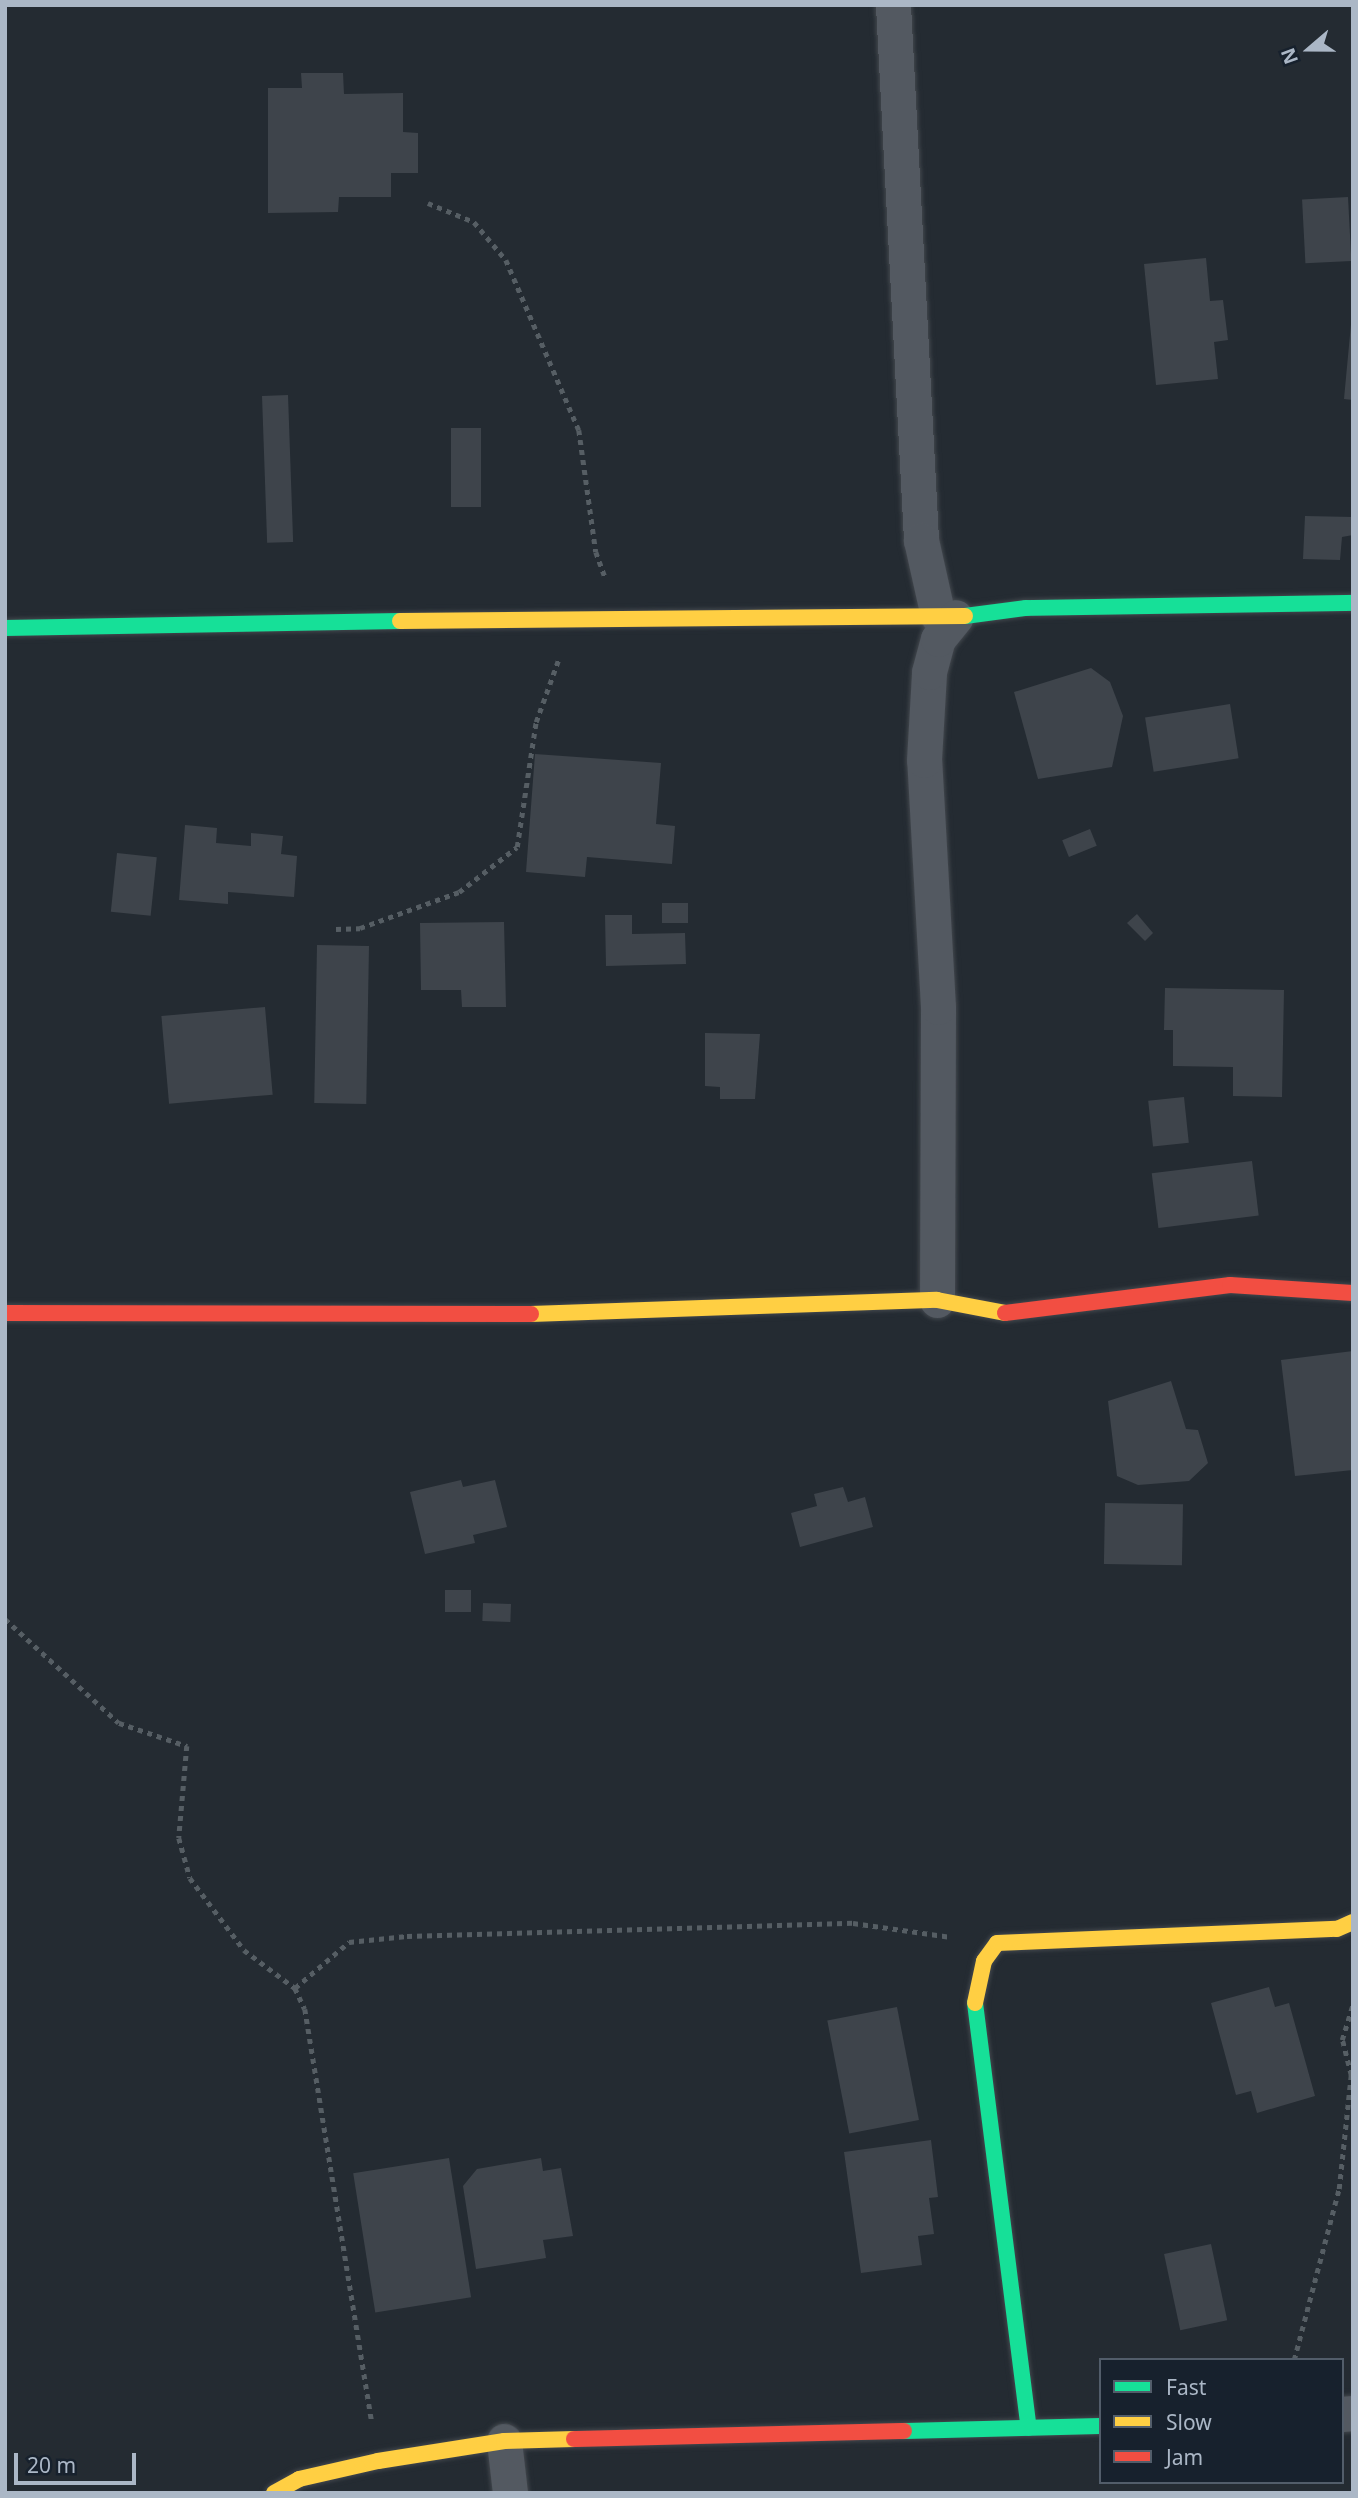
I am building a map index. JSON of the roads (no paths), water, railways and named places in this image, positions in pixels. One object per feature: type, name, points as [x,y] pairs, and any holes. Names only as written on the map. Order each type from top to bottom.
[{"type":"street","points":[[893,5],[920,540],[947,617],[929,672],[924,760],[937,1006],[937,1300]]},
{"type":"street","points":[[5,628],[646,617],[947,617],[1026,608],[1353,603]]},
{"type":"street","points":[[5,1313],[655,1314],[937,1300],[1006,1313],[1230,1285],[1353,1293]]},
{"type":"street","points":[[1030,2428],[975,2003],[984,1961],[997,1943],[1337,1929],[1353,1922]]},
{"type":"street","points":[[274,2493],[299,2479],[378,2461],[504,2441],[1099,2426]]},
{"type":"street","points":[[504,2441],[510,2493]]}]
